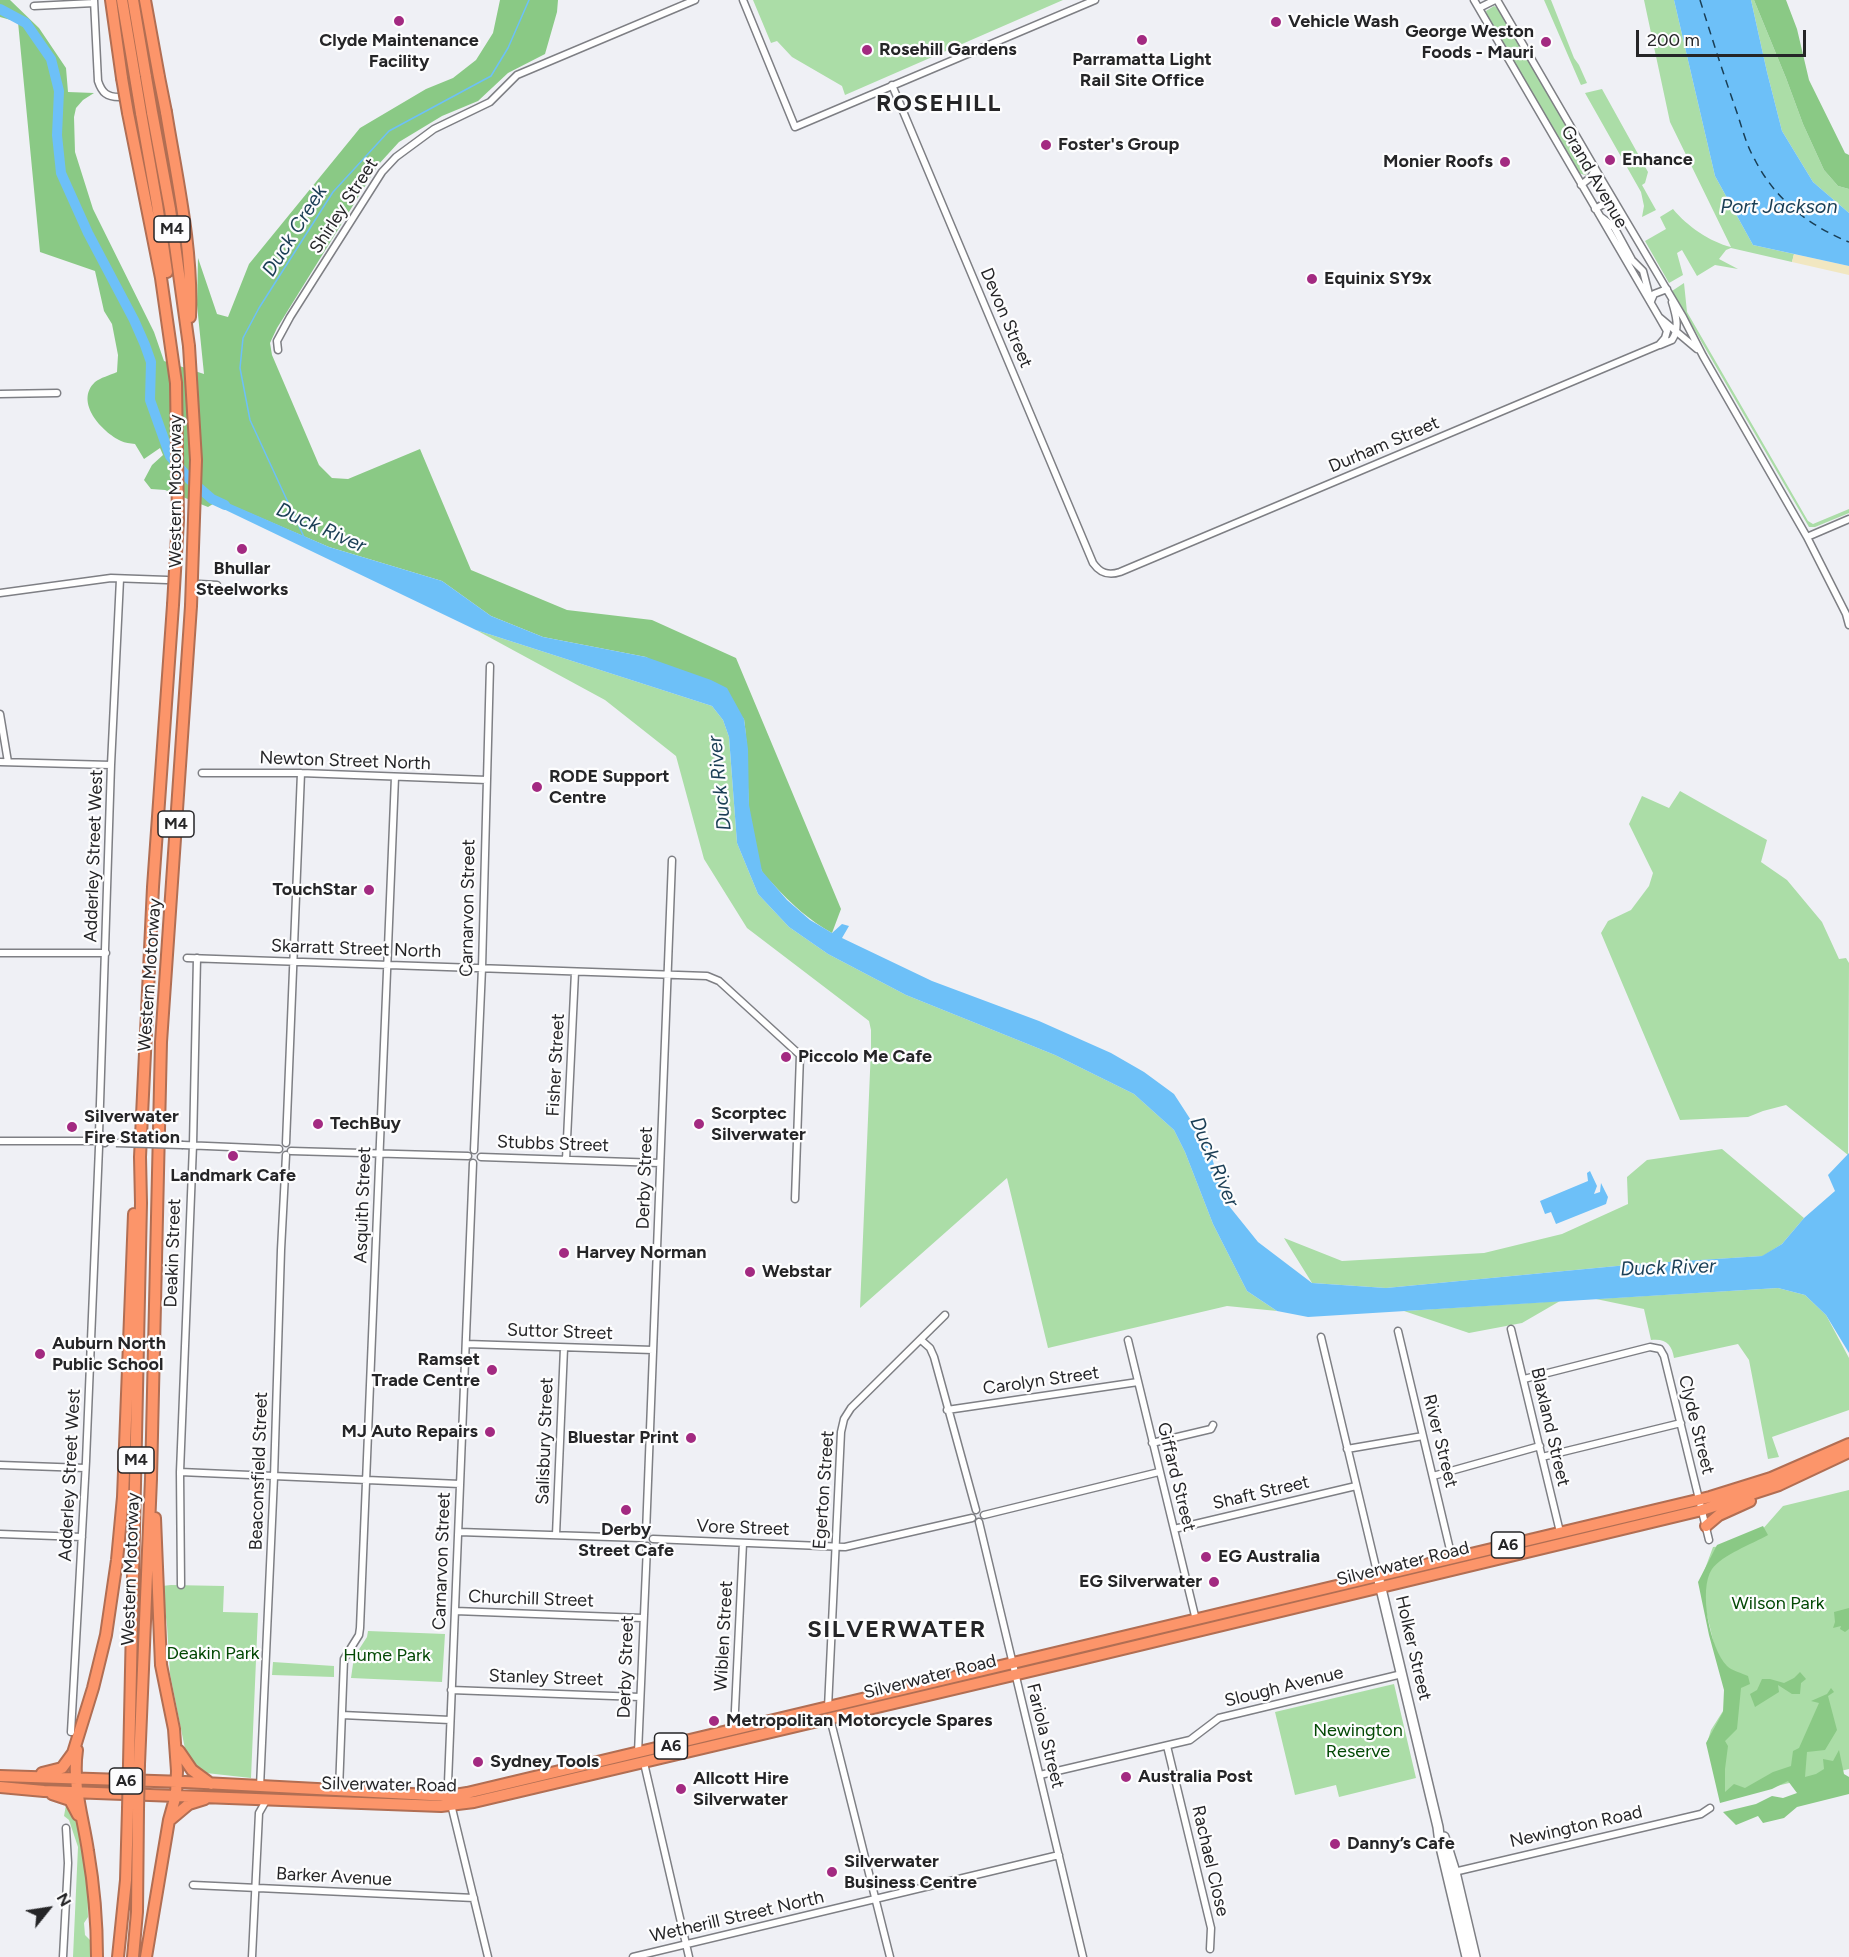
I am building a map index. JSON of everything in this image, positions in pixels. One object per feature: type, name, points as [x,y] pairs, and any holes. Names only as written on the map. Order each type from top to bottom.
[{"type":"highway","name":"Western Motorway","points":[[111,0],[128,113],[171,331]]},
{"type":"highway","name":"Western Motorway","points":[[122,0],[170,209],[189,346],[196,460],[191,606],[161,1042],[151,1479],[134,1764]]},
{"type":"highway","name":"Western Motorway","points":[[133,0],[140,77]]},
{"type":"highway","name":"M4","points":[[145,0],[166,112],[189,263],[189,346]]},
{"type":"highway","name":"Western Motorway","points":[[133,1957],[137,1912],[133,1809],[140,1157],[153,887],[178,520],[176,383],[147,113]]},
{"type":"highway","name":"M4","points":[[0,1776],[43,1773],[59,1769],[68,1762],[106,1635],[123,1497],[134,1203],[140,1157]]},
{"type":"highway","name":"Silverwater Road","points":[[1779,1480],[1849,1444]]},
{"type":"highway","name":"Silverwater Road","points":[[1014,1669],[1073,1661],[1380,1581],[1701,1505],[1751,1485],[1779,1480],[1849,1452]]},
{"type":"highway","points":[[146,1957],[177,1782],[177,1748],[161,1665],[156,1525],[151,1479]]},
{"type":"highway","points":[[1706,1526],[1719,1515],[1744,1504],[1779,1480]]},
{"type":"highway","name":"Silverwater Road","points":[[0,1787],[267,1798],[450,1801],[1014,1669],[1196,1620],[1380,1581],[1452,1558],[1560,1532],[1701,1505]]},
{"type":"highway","name":"Silverwater Road","points":[[641,1758],[734,1731],[829,1713]]},
{"type":"highway","name":"M4","points":[[75,1737],[76,1779]]},
{"type":"highway","points":[[177,1748],[192,1770],[211,1784]]},
{"type":"highway","name":"Silverwater Road","points":[[0,1776],[339,1790],[450,1801]]},
{"type":"highway","points":[[76,1779],[88,1850],[97,1957]]},
{"type":"highway","points":[[30,1789],[64,1797],[70,1800],[76,1809],[94,1904]]},
{"type":"highway","points":[[169,1820],[192,1803],[217,1796]]},
{"type":"highway","name":"Western Motorway","points":[[118,1957],[133,1809]]},
{"type":"main road","name":"Holker Street","points":[[1380,1581],[1438,1827],[1445,1841],[1467,1957]]},
{"type":"main road","name":"Holker Street","points":[[1451,1873],[1475,1957]]},
{"type":"street","name":"Shirley Street","points":[[278,350],[278,341],[290,317],[382,172],[396,157],[441,125],[482,107],[496,97],[517,75],[695,0]]},
{"type":"street","points":[[743,0],[795,127],[1095,0]]},
{"type":"street","name":"Grand Avenue","points":[[1474,0],[1659,316],[1703,356]]},
{"type":"street","points":[[1479,8],[1496,0]]},
{"type":"street","name":"Grand Avenue","points":[[1496,0],[1668,291],[1807,537],[1846,614],[1849,625]]},
{"type":"street","points":[[34,6],[94,2],[98,81],[108,96],[119,97]]},
{"type":"street","name":"Devon Street","points":[[892,85],[1093,563]]},
{"type":"street","points":[[1581,185],[1591,177],[1595,169]]},
{"type":"street","points":[[1597,212],[1612,199]]},
{"type":"street","points":[[1626,257],[1641,247]]},
{"type":"street","points":[[1651,303],[1654,294],[1668,291],[1676,317],[1674,339],[1668,343]]},
{"type":"street","points":[[1659,316],[1667,331],[1665,339],[1659,345]]},
{"type":"street","points":[[1659,345],[1679,340],[1689,341]]},
{"type":"street","name":"Durham Street","points":[[1093,563],[1104,574],[1112,575],[1120,572],[1659,345]]},
{"type":"street","points":[[0,394],[57,393]]},
{"type":"street","points":[[1807,537],[1849,519]]},
{"type":"street","points":[[0,592],[120,579],[167,580]]},
{"type":"street","name":"Adderley Street West","points":[[99,1134],[111,765],[120,579]]},
{"type":"street","points":[[199,584],[217,585]]},
{"type":"street","name":"Carnarvon Street","points":[[474,1150],[482,969],[490,666]]},
{"type":"street","points":[[0,714],[8,762]]},
{"type":"street","points":[[0,762],[111,765]]},
{"type":"street","name":"Newton Street North","points":[[202,773],[301,773],[487,780]]},
{"type":"street","points":[[289,1153],[290,1146],[286,1143],[301,773]]},
{"type":"street","name":"Asquith Street","points":[[342,1715],[344,1659],[359,1635],[395,777]]},
{"type":"street","name":"Derby Street","points":[[646,1533],[672,860]]},
{"type":"street","points":[[0,953],[106,953]]},
{"type":"street","name":"Skarratt Street North","points":[[187,958],[707,976],[719,981],[800,1055],[795,1199]]},
{"type":"street","name":"Deakin Street","points":[[181,1585],[180,1472],[193,1145],[197,958]]},
{"type":"street","name":"Fisher Street","points":[[567,1160],[575,972]]},
{"type":"street","points":[[93,1141],[94,1136],[99,1134],[104,1137],[102,1145]]},
{"type":"street","points":[[0,1141],[93,1141]]},
{"type":"street","points":[[93,1141],[96,1146],[116,1143],[279,1149]]},
{"type":"street","points":[[279,1149],[286,1143]]},
{"type":"street","name":"Adderley Street West","points":[[75,1737],[82,1537],[102,1145]]},
{"type":"street","points":[[279,1149],[282,1154],[381,1152],[468,1156],[473,1162],[479,1161],[481,1157],[478,1151],[474,1150],[469,1152],[468,1156]]},
{"type":"street","name":"Beaconsfield Street","points":[[260,1787],[289,1153]]},
{"type":"street","name":"Stubbs Street","points":[[481,1157],[660,1163]]},
{"type":"street","name":"Carnarvon Street","points":[[473,1162],[451,1690],[450,1801],[488,1957]]},
{"type":"street","name":"Egerton Street","points":[[890,1957],[829,1713],[841,1432],[844,1419],[851,1408],[945,1315]]},
{"type":"street","name":"Blaxland Street","points":[[1511,1329],[1560,1532]]},
{"type":"street","name":"River Street","points":[[1398,1331],[1452,1558]]},
{"type":"street","name":"Holker Street","points":[[1321,1337],[1380,1581]]},
{"type":"street","points":[[921,1340],[933,1352],[976,1510]]},
{"type":"street","name":"Giffard Street","points":[[1128,1340],[1196,1620]]},
{"type":"street","name":"Suttor Street","points":[[466,1344],[653,1350]]},
{"type":"street","name":"Clyde Street","points":[[1524,1379],[1650,1347],[1660,1349],[1664,1356],[1709,1540]]},
{"type":"street","name":"Salisbury Street","points":[[556,1535],[564,1348]]},
{"type":"street","name":"Carolyn Street","points":[[947,1410],[1138,1382]]},
{"type":"street","points":[[1542,1457],[1681,1423]]},
{"type":"street","points":[[1152,1443],[1211,1429],[1214,1425]]},
{"type":"street","points":[[1347,1449],[1423,1436]]},
{"type":"street","points":[[1433,1476],[1540,1446]]},
{"type":"street","points":[[0,1465],[86,1468]]},
{"type":"street","points":[[180,1472],[460,1484]]},
{"type":"street","points":[[984,1515],[1160,1472]]},
{"type":"street","name":"Shaft Street","points":[[1174,1529],[1356,1486]]},
{"type":"street","points":[[976,1510],[984,1515]]},
{"type":"street","points":[[976,1510],[972,1514],[974,1521],[980,1522],[984,1519],[984,1515]]},
{"type":"street","name":"Vore Street","points":[[653,1539],[855,1546],[972,1518]]},
{"type":"street","name":"Fariola Street","points":[[980,1522],[1083,1957]]},
{"type":"street","points":[[459,1532],[640,1538],[646,1533],[651,1534],[653,1539],[652,1543],[647,1546],[642,1544],[640,1538]]},
{"type":"street","points":[[0,1534],[82,1537]]},
{"type":"street","name":"Wiblen Street","points":[[734,1731],[743,1543]]},
{"type":"street","name":"Derby Street","points":[[647,1546],[640,1697],[641,1758],[689,1957]]},
{"type":"street","name":"Churchill Street","points":[[455,1611],[643,1618]]},
{"type":"street","name":"Slough Avenue","points":[[1040,1775],[1193,1739],[1214,1720],[1223,1717],[1402,1674]]},
{"type":"street","name":"Stanley Street","points":[[451,1690],[640,1697]]},
{"type":"street","points":[[339,1790],[342,1715],[450,1720]]},
{"type":"street","name":"Rachael Close","points":[[1167,1746],[1210,1928],[1210,1949]]},
{"type":"street","points":[[252,1957],[259,1813],[267,1798]]},
{"type":"street","name":"Newington Road","points":[[1451,1873],[1701,1814],[1710,1808]]},
{"type":"street","points":[[63,1957],[68,1863],[66,1828]]},
{"type":"street","name":"Wetherill Street North","points":[[633,1957],[1059,1855]]},
{"type":"street","name":"Barker Avenue","points":[[193,1885],[474,1898]]},
{"type":"green space","points":[[0,0],[10,0],[39,28],[66,68],[68,92],[94,93],[76,108],[74,117],[75,152],[93,209],[154,332],[164,361],[204,374],[197,305],[198,258],[217,314],[228,317],[249,264],[360,128],[426,89],[453,78],[476,60],[493,33],[500,0],[558,0],[557,12],[545,54],[508,73],[478,101],[442,116],[399,142],[378,165],[277,328],[270,343],[272,355],[319,465],[332,478],[348,479],[420,449],[471,570],[567,610],[652,620],[736,658],[841,909],[832,933],[794,905],[761,869],[752,833],[744,719],[646,657],[543,637],[491,616],[442,581],[329,547],[212,497],[213,504],[208,507],[165,490],[151,489],[144,480],[152,465],[163,455],[160,448],[144,459],[135,444],[121,441],[106,431],[93,416],[89,407],[89,390],[95,382],[117,372],[118,355],[112,324],[104,311],[95,271],[40,252],[18,22],[0,17]]},
{"type":"green space","name":"Rosehill Gardens","points":[[753,0],[1063,0],[845,95],[842,86],[792,57],[777,41],[771,43]]},
{"type":"green space","points":[[1544,0],[1551,0],[1574,58],[1587,83],[1581,85]]},
{"type":"green space","points":[[1644,0],[1674,0],[1715,176],[1753,245],[1794,254],[1792,262],[1731,248],[1726,250],[1719,259],[1738,269],[1715,265],[1697,276],[1682,250],[1677,253],[1683,275],[1669,283],[1645,241],[1666,229],[1660,217],[1673,209],[1699,233],[1731,247],[1670,122]]},
{"type":"green space","points":[[1751,0],[1754,0],[1803,124],[1824,170],[1838,186],[1849,189],[1849,213],[1813,182],[1782,131]]},
{"type":"green space","points":[[1754,0],[1786,0],[1797,29],[1809,80],[1845,153],[1849,155],[1849,189],[1838,186],[1824,170],[1803,124]]},
{"type":"green space","points":[[1494,6],[1498,8],[1589,164],[1589,171],[1585,175],[1578,173],[1487,17],[1486,11]]},
{"type":"green space","points":[[1602,89],[1648,172],[1645,183],[1642,185],[1656,210],[1642,217],[1644,206],[1641,192],[1585,93]]},
{"type":"green space","points":[[1684,283],[1687,312],[1808,521],[1813,524],[1849,509],[1849,513],[1815,527],[1809,527],[1672,291]]},
{"type":"green space","points":[[476,630],[712,706],[723,720],[729,737],[737,843],[758,894],[789,927],[828,954],[906,995],[1055,1055],[1134,1094],[1174,1130],[1213,1224],[1247,1291],[1277,1311],[1227,1306],[1048,1348],[1007,1178],[860,1308],[871,1048],[869,1021],[747,928],[704,859],[676,756],[605,700]]},
{"type":"green space","points":[[1680,791],[1767,840],[1761,862],[1787,880],[1822,922],[1839,959],[1846,958],[1849,963],[1848,1155],[1786,1105],[1748,1117],[1680,1120],[1601,933],[1608,921],[1631,910],[1649,886],[1653,873],[1629,824],[1642,796],[1669,808]]},
{"type":"green space","points":[[1722,1149],[1804,1218],[1782,1244],[1763,1256],[1638,1264],[1386,1288],[1312,1283],[1284,1238],[1342,1261],[1484,1253],[1562,1234],[1628,1204],[1627,1177],[1647,1160]]},
{"type":"green space","points":[[1778,1288],[1805,1295],[1826,1315],[1849,1358],[1849,1410],[1772,1437],[1779,1457],[1768,1459],[1749,1360],[1738,1344],[1674,1358],[1672,1349],[1667,1343],[1661,1340],[1651,1340],[1644,1309],[1596,1299]]},
{"type":"green space","points":[[1560,1301],[1522,1323],[1469,1333],[1404,1311]]},
{"type":"green space","name":"Wilson Park","points":[[1849,1490],[1849,1769],[1721,1799],[1707,1743],[1711,1730],[1728,1703],[1702,1594],[1702,1577],[1713,1547],[1723,1546],[1761,1531],[1783,1506]]},
{"type":"green space","points":[[1763,1526],[1768,1535],[1730,1554],[1717,1564],[1708,1578],[1706,1590],[1711,1633],[1721,1658],[1734,1671],[1748,1676],[1750,1684],[1741,1688],[1737,1729],[1725,1741],[1728,1746],[1725,1792],[1734,1784],[1745,1788],[1773,1772],[1791,1766],[1793,1751],[1799,1748],[1819,1703],[1811,1701],[1827,1694],[1831,1688],[1834,1692],[1828,1696],[1837,1730],[1825,1750],[1807,1752],[1805,1777],[1824,1769],[1823,1759],[1833,1761],[1839,1750],[1844,1774],[1849,1777],[1849,1794],[1797,1807],[1784,1818],[1763,1823],[1758,1816],[1736,1825],[1723,1812],[1756,1804],[1772,1796],[1783,1798],[1797,1793],[1788,1781],[1772,1789],[1720,1803],[1706,1743],[1723,1712],[1724,1690],[1698,1582],[1717,1545]]},
{"type":"green space","name":"Deakin Park","points":[[162,1586],[224,1586],[223,1612],[258,1613],[251,1778],[206,1773],[198,1768],[185,1749],[170,1674]]},
{"type":"green space","points":[[1849,1608],[1849,1629],[1845,1632],[1840,1629],[1841,1626],[1833,1628],[1834,1612]]},
{"type":"green space","name":"Hume Park","points":[[368,1631],[445,1634],[442,1682],[351,1678],[354,1657],[367,1637]]},
{"type":"green space","points":[[273,1662],[334,1666],[334,1677],[272,1675]]},
{"type":"green space","points":[[1800,1672],[1806,1679],[1801,1683],[1800,1694],[1792,1694],[1778,1685],[1779,1692],[1755,1707],[1750,1694],[1757,1690],[1762,1679],[1784,1683]]},
{"type":"green space","name":"Newington Reserve","points":[[1394,1684],[1416,1778],[1339,1797],[1336,1785],[1295,1795],[1275,1712]]},
{"type":"green space","points":[[69,1803],[77,1823],[85,1856],[88,1917],[84,1923],[85,1935],[93,1943],[91,1957],[73,1957],[78,1847],[69,1820],[64,1816],[66,1805]]},
{"type":"sand","points":[[1794,254],[1849,266],[1849,275],[1792,262]]},
{"type":"water","name":"Port Jackson","points":[[1674,0],[1751,0],[1782,131],[1813,182],[1849,213],[1849,266],[1753,245],[1715,176]]},
{"type":"water","name":"Duck River","points":[[212,496],[329,547],[442,581],[491,616],[543,637],[646,657],[727,688],[744,719],[748,749],[749,805],[762,871],[787,900],[810,920],[832,933],[842,924],[849,926],[842,938],[932,981],[1039,1021],[1111,1053],[1144,1072],[1174,1094],[1209,1148],[1225,1201],[1258,1242],[1312,1283],[1386,1288],[1638,1264],[1762,1256],[1782,1244],[1804,1218],[1835,1191],[1828,1175],[1849,1153],[1849,1353],[1826,1315],[1805,1295],[1778,1288],[1308,1317],[1277,1311],[1247,1291],[1213,1224],[1174,1130],[1134,1094],[1055,1055],[906,995],[828,954],[789,927],[758,894],[737,843],[729,737],[723,720],[712,706],[476,630],[213,504]]},
{"type":"water","points":[[1590,1171],[1597,1186],[1594,1194],[1600,1192],[1601,1183],[1608,1197],[1606,1204],[1556,1224],[1551,1212],[1545,1214],[1540,1201],[1588,1181],[1587,1173]]},
{"type":"waterway","name":"Duck Creek","points":[[304,537],[250,420],[240,368],[243,338],[259,308],[333,192],[389,131],[491,76],[508,48],[529,0]]},
{"type":"waterway","name":"Duck River","points":[[0,9],[26,23],[51,59],[59,91],[57,135],[61,173],[88,233],[145,345],[151,362],[150,400],[170,456],[190,480],[212,499],[225,505]]},
{"type":"ferry route","points":[[1700,0],[1746,140],[1763,174],[1794,210],[1820,228],[1849,242]]},
{"type":"place","name":"Clyde Maintenance Facility","points":[[399,21]]},
{"type":"place","name":"Vehicle Wash","points":[[1276,22]]},
{"type":"place","name":"Parramatta Light Rail Site Office","points":[[1142,40]]},
{"type":"place","name":"George Weston Foods - Mauri","points":[[1546,42]]},
{"type":"place","name":"Rosehill Gardens","points":[[867,50]]},
{"type":"place","name":"Foster's Group","points":[[1046,145]]},
{"type":"place","name":"Enhance","points":[[1610,160]]},
{"type":"place","name":"Monier Roofs","points":[[1505,162]]},
{"type":"place","name":"Equinix SY9x","points":[[1312,279]]},
{"type":"place","name":"Bhullar Steelworks","points":[[242,549]]},
{"type":"place","name":"RODE Support Centre","points":[[537,787]]},
{"type":"place","name":"TouchStar","points":[[369,890]]},
{"type":"place","name":"Piccolo Me Cafe","points":[[786,1057]]},
{"type":"place","name":"TechBuy","points":[[318,1124]]},
{"type":"place","name":"Scorptec Silverwater","points":[[699,1124]]},
{"type":"place","name":"Silverwater Fire Station","points":[[72,1127]]},
{"type":"place","name":"Landmark Cafe","points":[[233,1156]]},
{"type":"place","name":"Harvey Norman","points":[[564,1253]]},
{"type":"place","name":"Webstar","points":[[750,1272]]},
{"type":"place","name":"Auburn North Public School","points":[[40,1354]]},
{"type":"place","name":"Ramset Trade Centre","points":[[492,1370]]},
{"type":"place","name":"MJ Auto Repairs","points":[[490,1432]]},
{"type":"place","name":"Bluestar Print","points":[[691,1438]]},
{"type":"place","name":"Derby Street Cafe","points":[[626,1510]]},
{"type":"place","name":"EG Australia","points":[[1206,1557]]},
{"type":"place","name":"EG Silverwater","points":[[1214,1582]]},
{"type":"place","name":"Metropolitan Motorcycle Spares","points":[[714,1721]]},
{"type":"place","name":"Sydney Tools","points":[[478,1762]]},
{"type":"place","name":"Australia Post","points":[[1126,1777]]},
{"type":"place","name":"Allcott Hire Silverwater","points":[[681,1789]]},
{"type":"place","name":"Danny’s Cafe","points":[[1335,1844]]},
{"type":"place","name":"Silverwater Business Centre","points":[[832,1872]]},
{"type":"district","name":"ROSEHILL","points":[[939,104]]},
{"type":"district","name":"SILVERWATER","points":[[897,1630]]}]
